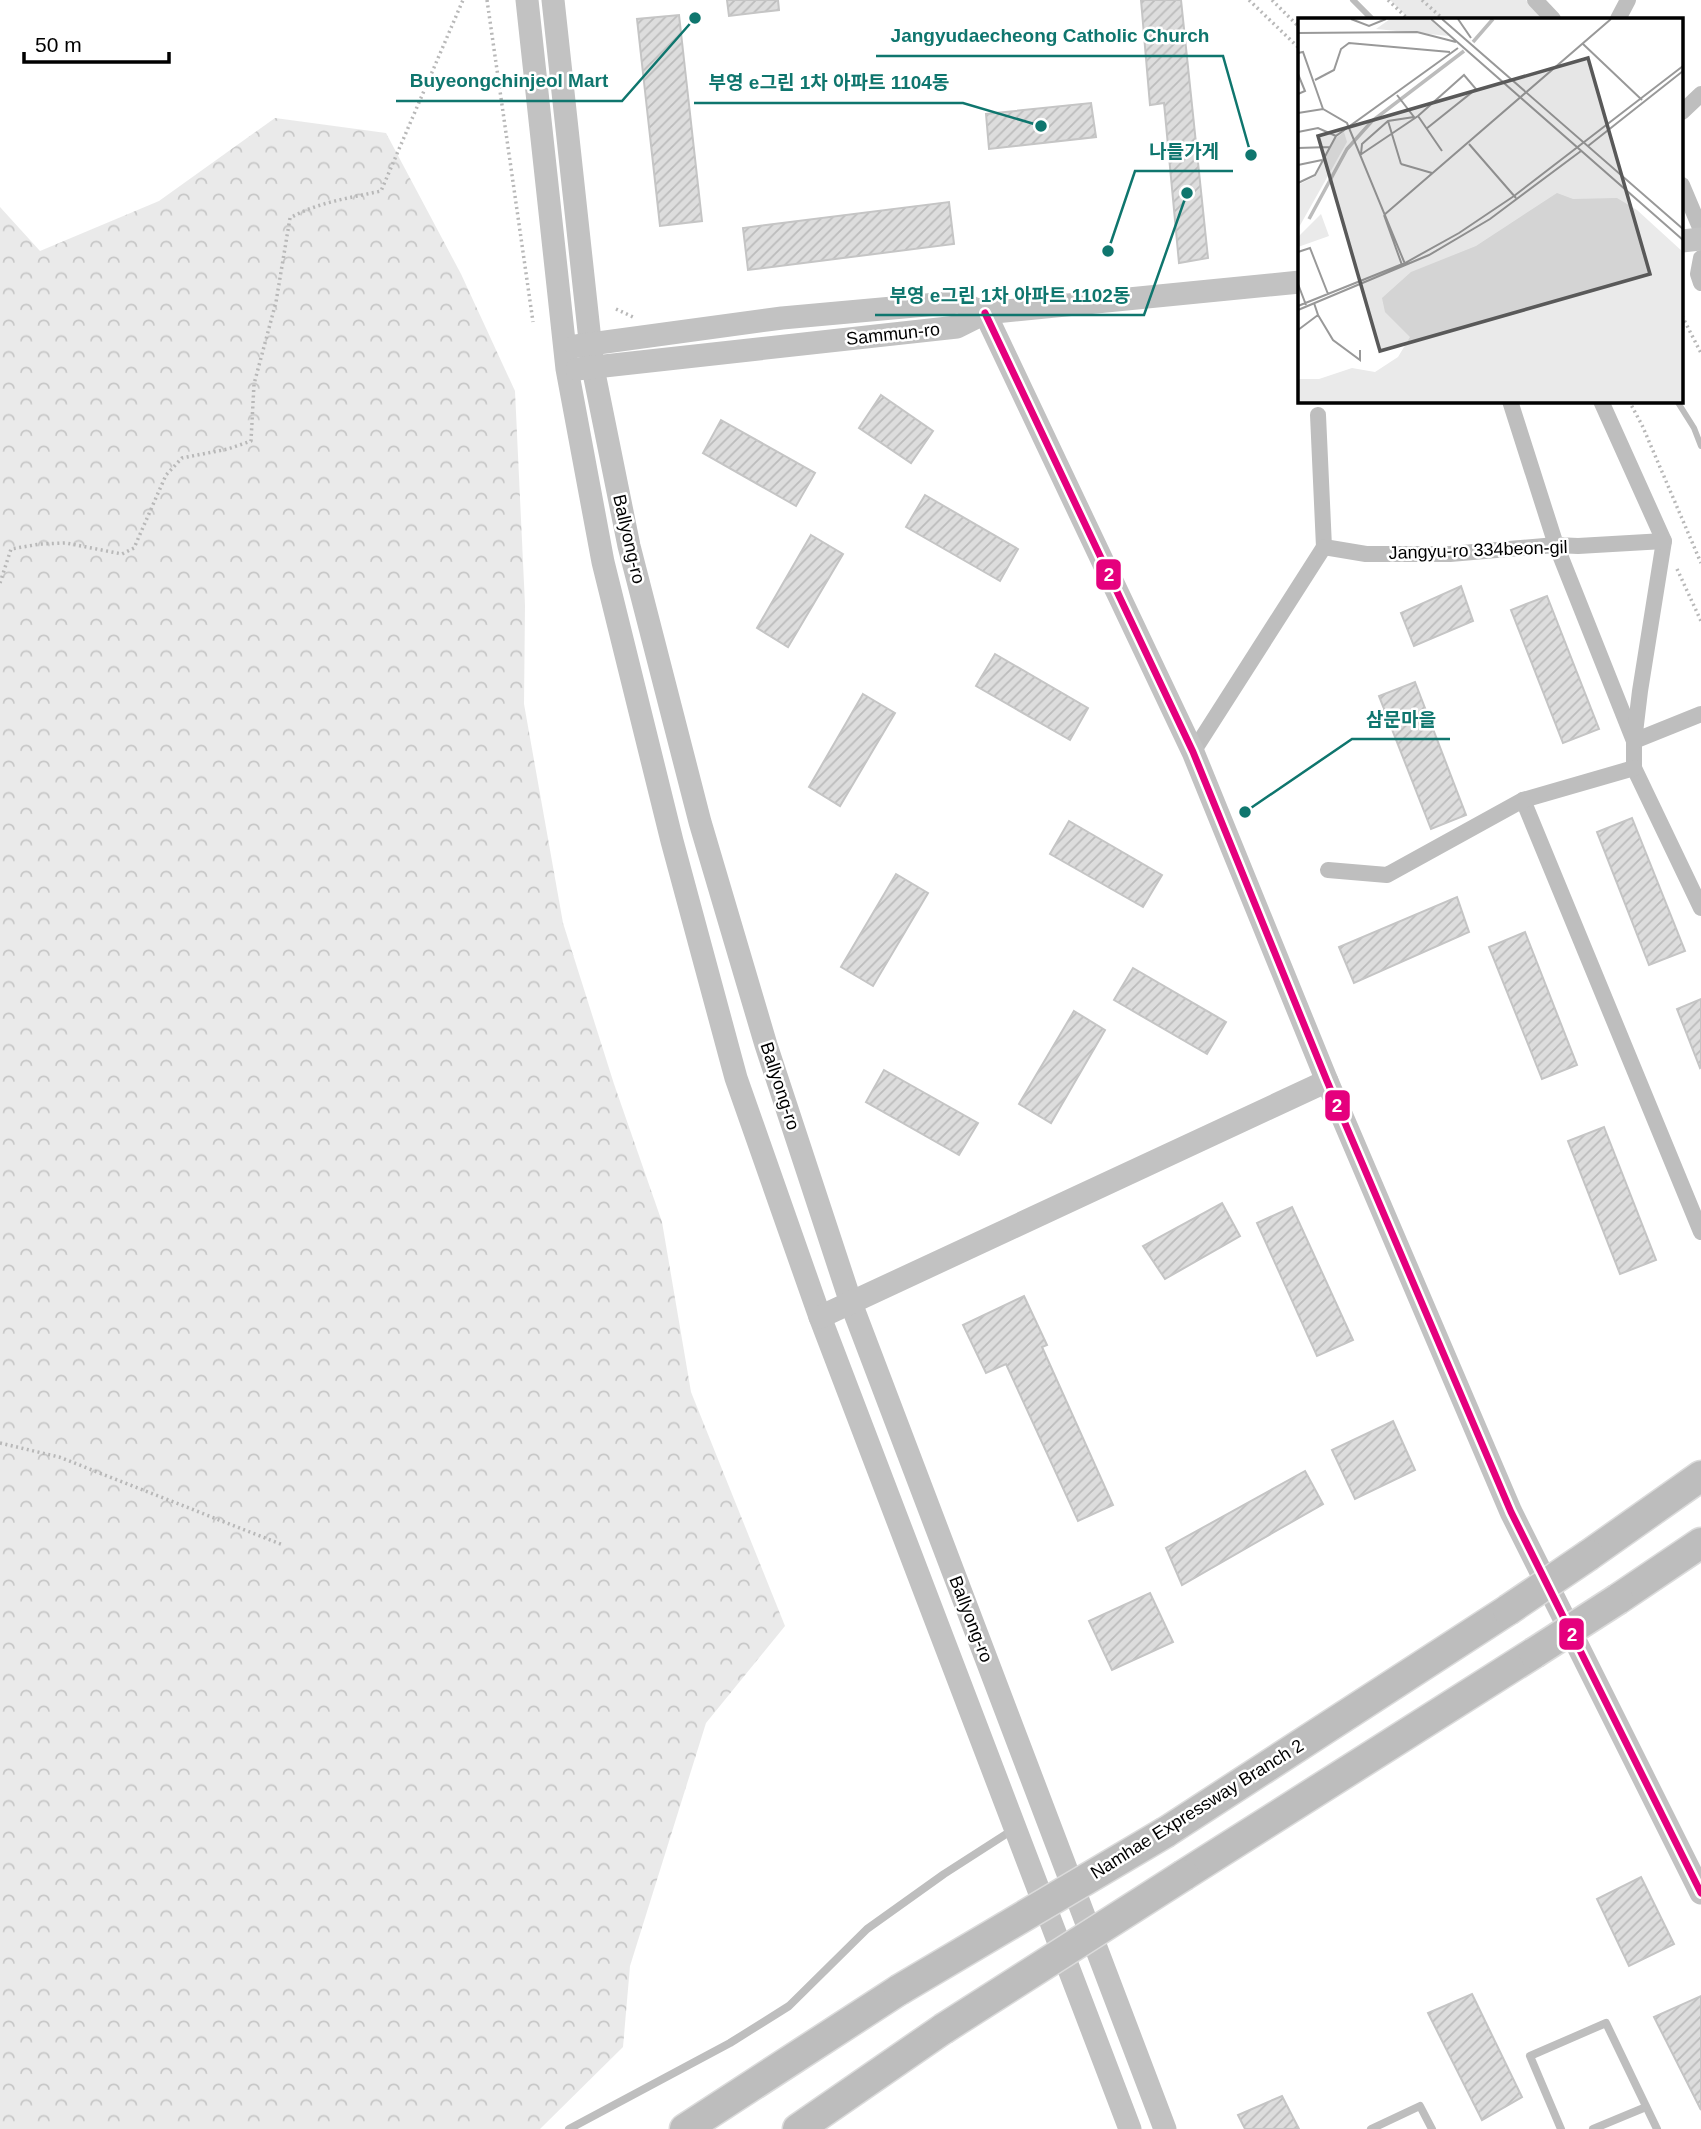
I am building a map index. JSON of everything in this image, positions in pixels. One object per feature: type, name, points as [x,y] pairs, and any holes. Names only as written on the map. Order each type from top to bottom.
[{"type":"highway","name":"Namhae Expressway Branch 2","points":[[685,2129],[899,1990],[1166,1832],[1508,1610],[1701,1476]]},
{"type":"highway","points":[[798,2129],[943,2029],[1618,1600],[1701,1543]]},
{"type":"street","name":"Ballyong-ro","points":[[527,0],[566,358],[603,562],[672,841],[736,1078],[820,1317],[1130,2129]]},
{"type":"street","name":"Ballyong-ro","points":[[553,0],[593,368],[629,546],[700,822],[766,1045],[851,1303],[1165,2129]]},
{"type":"street","points":[[1535,0],[1552,18]]},
{"type":"street","points":[[1619,18],[1628,0]]},
{"type":"street","points":[[1684,110],[1701,94]]},
{"type":"street","points":[[1684,190],[1701,230]]},
{"type":"street","points":[[1701,258],[1698,274],[1701,283]]},
{"type":"street","name":"Sammun-ro","points":[[566,358],[593,368],[957,327],[985,313],[1298,282]]},
{"type":"street","name":"Sammun-ro","points":[[566,358],[590,345],[782,318],[959,302],[985,313]]},
{"type":"street","points":[[985,313],[1193,752],[1327,1081],[1511,1512],[1701,1893]]},
{"type":"street","points":[[1510,402],[1556,545],[1634,741]]},
{"type":"street","points":[[1601,402],[1664,541],[1640,691],[1634,768],[1701,908]]},
{"type":"street","points":[[1193,752],[1324,547],[1318,415]]},
{"type":"street","name":"Jangyu-ro 334beon-gil","points":[[1324,547],[1366,554],[1450,554],[1556,545],[1664,541]]},
{"type":"street","points":[[1634,741],[1701,714]]},
{"type":"street","points":[[1328,870],[1387,875],[1523,800],[1634,768]]},
{"type":"street","points":[[1523,800],[1701,1232]]},
{"type":"street","points":[[820,1317],[1327,1081]]},
{"type":"lane","points":[[569,2129],[730,2043],[789,2006],[867,1929],[944,1874],[1016,1828]]},
{"type":"lane","points":[[1562,2129],[1530,2056],[1606,2023],[1657,2129]]},
{"type":"lane","points":[[1371,2129],[1420,2106],[1432,2129]]},
{"type":"lane","points":[[1593,2129],[1646,2107]]},
{"type":"path","points":[[0,583],[11,549],[66,543],[122,554],[134,548],[166,475],[182,458],[228,449],[251,441],[254,384],[276,302],[290,218],[316,206],[381,191],[463,0]]},
{"type":"path","points":[[487,0],[533,322]]},
{"type":"path","points":[[1249,0],[1298,47]]},
{"type":"path","points":[[1272,0],[1298,25]]},
{"type":"path","points":[[1388,0],[1407,18]]},
{"type":"path","points":[[1422,0],[1442,18]]},
{"type":"path","points":[[1684,320],[1701,352]]},
{"type":"path","points":[[1630,402],[1701,563]]},
{"type":"path","points":[[1664,541],[1701,621]]},
{"type":"path","points":[[0,1443],[59,1457],[283,1545]]},
{"type":"green space","points":[[1390,0],[1526,0],[1544,18],[1408,18]]},
{"type":"green space","points":[[275,118],[386,133],[461,274],[515,391],[525,605],[524,704],[563,923],[614,1084],[662,1222],[691,1392],[785,1626],[706,1723],[630,1966],[623,2047],[540,2129],[0,2129],[0,207],[40,251],[159,201]]},
{"type":"building","points":[[727,0],[778,0],[779,10],[729,16]]},
{"type":"building","points":[[1141,0],[1181,0],[1208,258],[1179,263],[1164,103],[1150,105]]},
{"type":"building","points":[[679,15],[702,221],[660,226],[637,19]]},
{"type":"building","points":[[1091,103],[1096,137],[989,149],[986,114]]},
{"type":"building","points":[[949,202],[954,244],[748,270],[743,228]]},
{"type":"building","points":[[881,395],[933,431],[911,463],[859,428]]},
{"type":"building","points":[[721,420],[815,473],[796,506],[703,453]]},
{"type":"building","points":[[925,495],[1018,549],[1000,581],[906,527]]},
{"type":"building","points":[[811,535],[843,554],[788,647],[757,628]]},
{"type":"building","points":[[1461,586],[1473,621],[1414,646],[1401,613]]},
{"type":"building","points":[[1547,596],[1599,729],[1563,743],[1511,610]]},
{"type":"building","points":[[995,654],[1088,708],[1070,740],[976,686]]},
{"type":"building","points":[[1415,682],[1466,815],[1431,829],[1379,696]]},
{"type":"building","points":[[863,694],[895,713],[840,806],[809,787]]},
{"type":"building","points":[[1632,818],[1685,951],[1649,965],[1597,832]]},
{"type":"building","points":[[1069,821],[1162,875],[1143,907],[1050,854]]},
{"type":"building","points":[[896,874],[928,893],[873,986],[841,967]]},
{"type":"building","points":[[1457,897],[1469,932],[1354,983],[1339,947]]},
{"type":"building","points":[[1525,932],[1577,1065],[1542,1079],[1489,947]]},
{"type":"building","points":[[1133,968],[1226,1022],[1207,1054],[1114,1000]]},
{"type":"building","points":[[1701,999],[1701,1067],[1700,1068],[1677,1009]]},
{"type":"building","points":[[1074,1011],[1105,1030],[1051,1123],[1019,1104]]},
{"type":"building","points":[[884,1070],[978,1123],[959,1155],[866,1102]]},
{"type":"building","points":[[1604,1127],[1656,1260],[1620,1274],[1568,1141]]},
{"type":"building","points":[[1222,1203],[1240,1236],[1165,1279],[1143,1246]]},
{"type":"building","points":[[1292,1207],[1353,1340],[1317,1356],[1257,1223]]},
{"type":"building","points":[[1024,1296],[1047,1345],[1042,1347],[1113,1505],[1078,1521],[1006,1364],[986,1373],[963,1325]]},
{"type":"building","points":[[1393,1421],[1415,1470],[1355,1499],[1332,1450]]},
{"type":"building","points":[[1305,1471],[1323,1504],[1182,1585],[1166,1548]]},
{"type":"building","points":[[1150,1593],[1173,1642],[1112,1670],[1089,1621]]},
{"type":"building","points":[[1641,1877],[1674,1944],[1629,1966],[1597,1899]]},
{"type":"building","points":[[1472,1994],[1522,2097],[1482,2120],[1428,2013]]},
{"type":"building","points":[[1701,1996],[1701,2110],[1654,2017]]},
{"type":"building","points":[[1282,2096],[1299,2129],[1245,2129],[1238,2115]]},
{"type":"waterway","points":[[1353,0],[1371,18]]},
{"type":"waterway","points":[[1678,402],[1694,428],[1701,446]]},
{"type":"transit line","name":"2","points":[[985,313],[1193,752],[1327,1081],[1511,1512],[1701,1893]]},
{"type":"place","name":"Buyeongchinjeol Mart","points":[[695,18]]},
{"type":"place","name":"부영 e그린 1차 아파트 1104동","points":[[1041,126]]},
{"type":"place","name":"Jangyudaecheong Catholic Church","points":[[1251,155]]},
{"type":"place","name":"부영 e그린 1차 아파트 1102동","points":[[1187,193]]},
{"type":"place","name":"나들가게","points":[[1108,251]]},
{"type":"place","name":"삼문마을","points":[[1245,812]]}]
